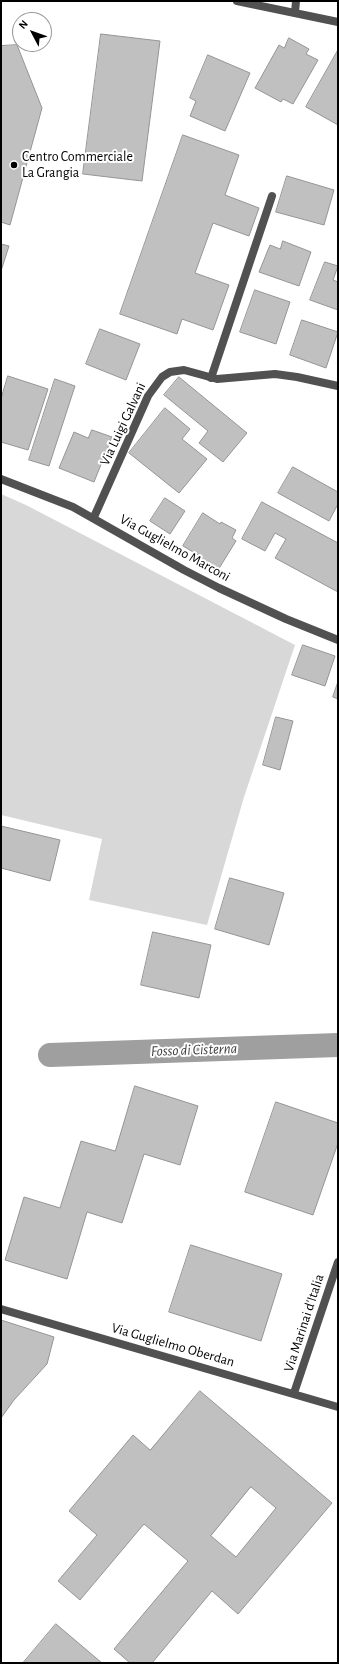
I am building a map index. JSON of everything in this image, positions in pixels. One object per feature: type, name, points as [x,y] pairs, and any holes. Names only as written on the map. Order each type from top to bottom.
[{"type":"street","points":[[237,1],[338,22]]},
{"type":"street","points":[[295,13],[296,1]]},
{"type":"street","points":[[210,378],[272,196]]},
{"type":"street","name":"Via Luigi Galvani","points":[[94,518],[148,396],[162,377],[174,370],[184,370],[210,378],[229,379],[254,375],[275,374],[338,386]]},
{"type":"street","name":"Via Guglielmo Marconi","points":[[1,479],[47,496],[94,518],[184,570],[286,619],[338,640]]},
{"type":"street","name":"Via Marinai d'Italia","points":[[294,1393],[338,1262]]},
{"type":"street","name":"Via Guglielmo Oberdan","points":[[1,1309],[338,1407]]},
{"type":"shaded area","points":[[1,494],[26,505],[295,645],[244,797],[207,925],[89,900],[102,839],[1,815]]},
{"type":"building","points":[[101,34],[160,41],[142,181],[83,174]]},
{"type":"building","points":[[289,38],[309,49],[306,54],[318,60],[293,104],[283,99],[281,102],[255,88],[279,45],[284,48]]},
{"type":"building","name":"Centro Commerciale La Grangia","points":[[12,45],[12,52],[20,52],[42,108],[10,225],[1,222],[1,46]]},
{"type":"building","points":[[338,50],[338,125],[306,107]]},
{"type":"building","points":[[208,55],[250,73],[225,131],[190,116],[196,101],[190,98]]},
{"type":"building","points":[[183,135],[239,155],[225,195],[259,208],[249,236],[213,223],[195,273],[229,285],[213,330],[182,319],[177,334],[120,314]]},
{"type":"building","points":[[287,176],[334,190],[324,225],[276,212]]},
{"type":"building","points":[[283,241],[311,252],[299,286],[259,272],[270,245],[280,249]]},
{"type":"building","points":[[1,244],[9,246],[1,271]]},
{"type":"building","points":[[325,262],[338,266],[333,280],[338,282],[338,310],[310,300]]},
{"type":"building","points":[[255,290],[290,302],[276,344],[240,332]]},
{"type":"building","points":[[302,320],[338,332],[326,368],[290,355]]},
{"type":"building","points":[[100,329],[140,344],[126,380],[86,364]]},
{"type":"building","points":[[8,376],[48,389],[28,450],[1,442],[1,399]]},
{"type":"building","points":[[179,377],[247,433],[223,462],[199,443],[208,431],[164,395]]},
{"type":"building","points":[[55,379],[75,386],[49,466],[29,460]]},
{"type":"building","points":[[165,408],[190,429],[182,439],[207,459],[179,493],[129,453]]},
{"type":"building","points":[[92,430],[112,437],[94,482],[59,468],[74,432],[88,438]]},
{"type":"building","points":[[293,467],[338,492],[338,504],[329,521],[278,493]]},
{"type":"building","points":[[165,498],[185,511],[170,534],[150,521]]},
{"type":"building","points":[[262,502],[338,543],[338,592],[275,558],[286,539],[275,533],[265,551],[242,539]]},
{"type":"building","points":[[203,513],[220,524],[221,522],[236,530],[232,538],[236,541],[218,570],[199,559],[200,556],[183,546]]},
{"type":"building","points":[[303,645],[335,656],[325,686],[292,675]]},
{"type":"building","points":[[338,682],[338,699],[333,697]]},
{"type":"building","points":[[276,717],[293,721],[280,770],[263,765]]},
{"type":"building","points":[[1,826],[60,840],[50,881],[1,868]]},
{"type":"building","points":[[230,878],[284,893],[269,945],[215,929]]},
{"type":"building","points":[[153,932],[211,945],[199,998],[141,985]]},
{"type":"building","points":[[135,1086],[198,1106],[180,1165],[144,1154],[122,1223],[87,1212],[67,1279],[5,1260],[24,1197],[60,1208],[81,1141],[115,1151]]},
{"type":"building","points":[[276,1102],[338,1123],[338,1143],[313,1215],[245,1192]]},
{"type":"building","points":[[191,1245],[282,1274],[261,1341],[169,1312]]},
{"type":"building","points":[[1,1320],[54,1337],[47,1364],[14,1400],[1,1418]]},
{"type":"building","points":[[200,1391],[332,1503],[238,1614],[212,1591],[152,1663],[130,1663],[114,1649],[188,1561],[144,1524],[80,1600],[58,1581],[97,1535],[69,1511],[133,1435],[150,1450]],"holes":[[[251,1487],[276,1508],[236,1557],[211,1536]]]},
{"type":"building","points":[[56,1624],[102,1663],[23,1663]]},
{"type":"waterway","name":"Fosso di Cisterna","points":[[50,1055],[338,1045]]},
{"type":"place","name":"Centro Commerciale La Grangia","points":[[14,165]]}]
